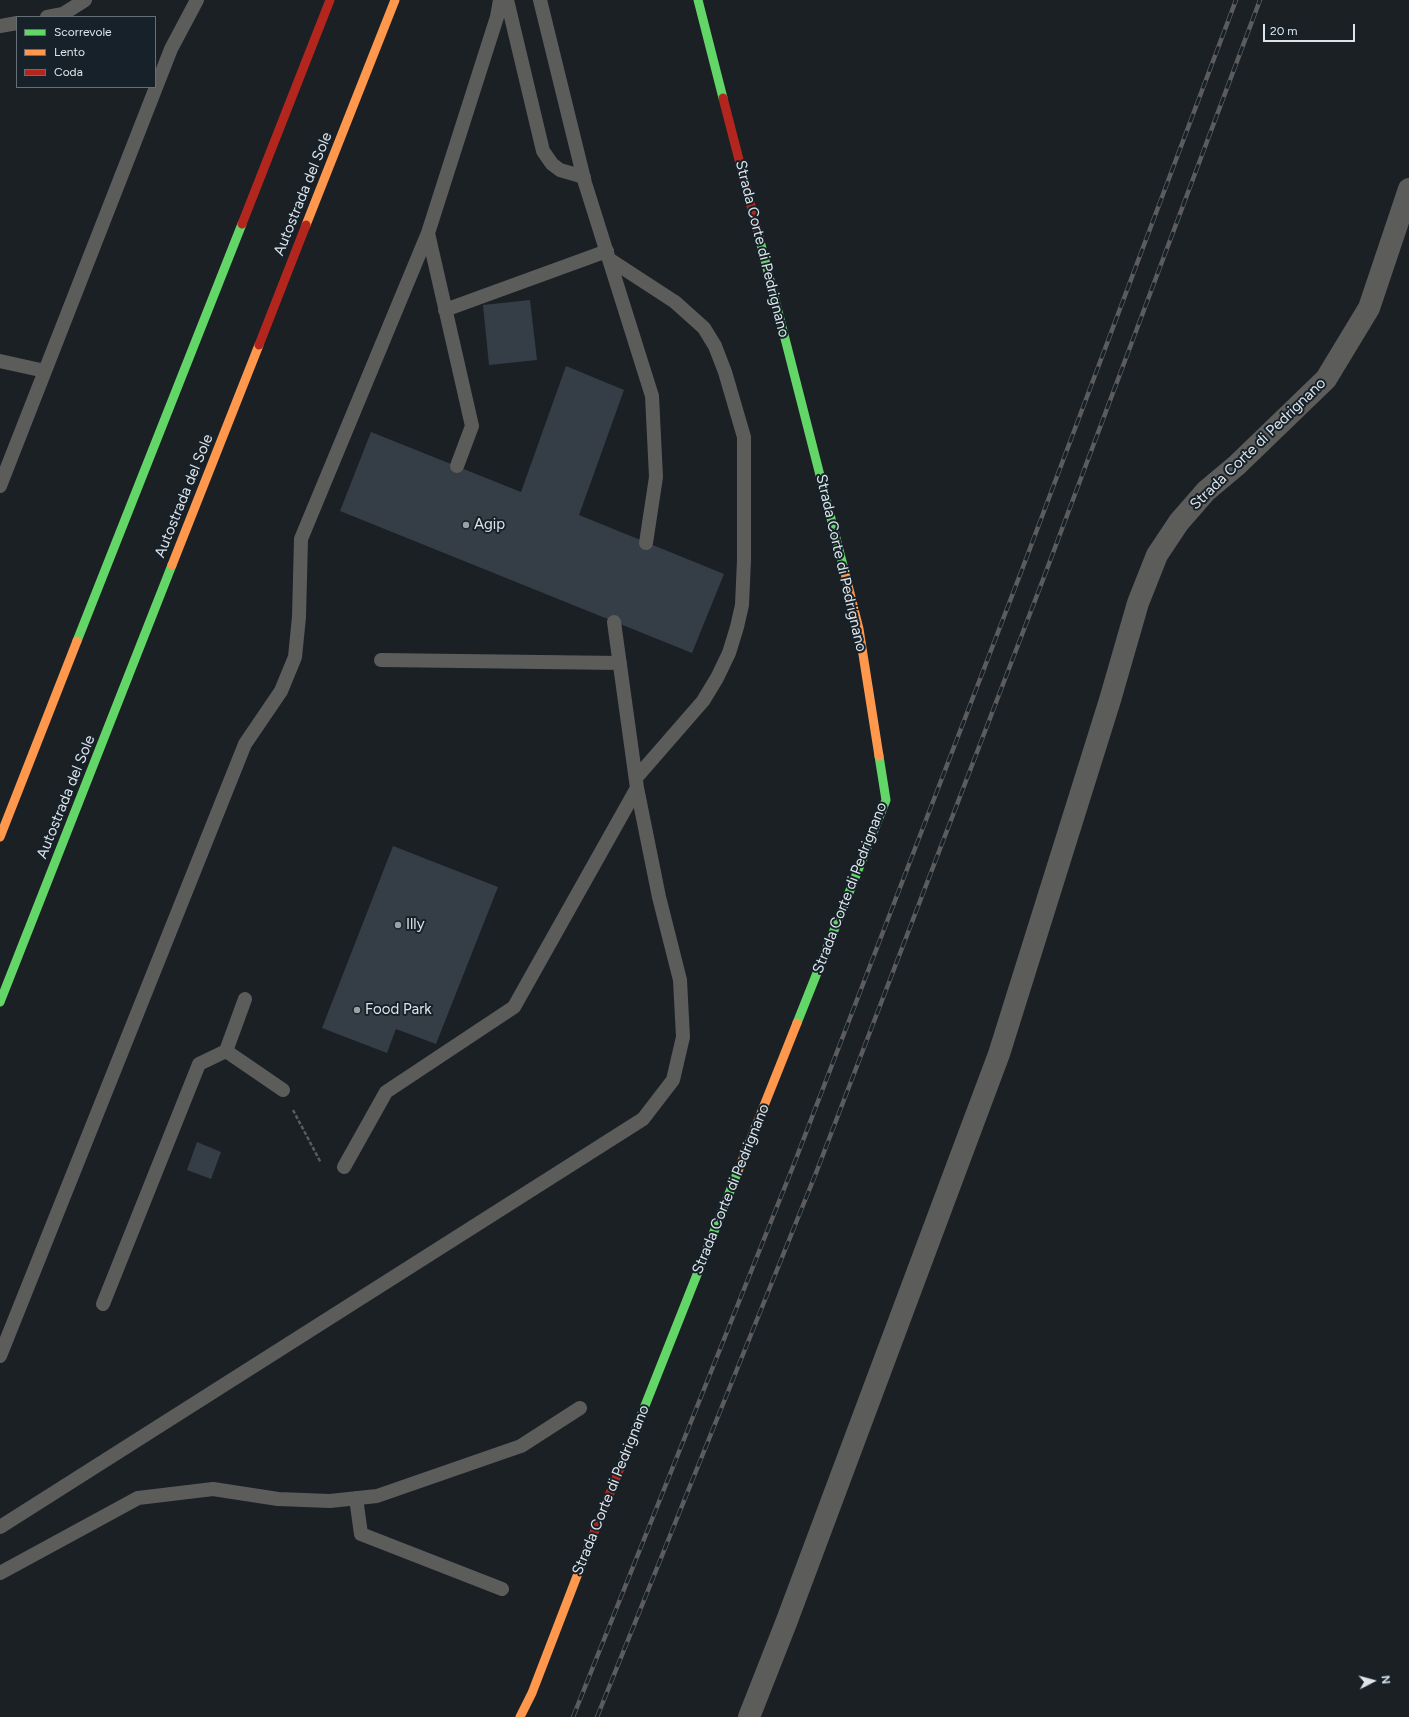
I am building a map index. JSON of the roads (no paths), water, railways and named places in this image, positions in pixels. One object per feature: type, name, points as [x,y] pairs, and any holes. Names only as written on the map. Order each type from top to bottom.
[{"type":"main road","points":[[0,836],[330,0]]},
{"type":"main road","name":"Autostrada del Sole","points":[[0,1002],[395,0]]},
{"type":"main road","name":"Strada Corte di Pedrignano","points":[[520,1717],[532,1693],[575,1580],[886,800],[859,629],[698,0]]},
{"type":"street","name":"Strada Corte di Pedrignano","points":[[749,1717],[999,1054],[1110,700],[1138,603],[1157,555],[1179,522],[1206,490],[1237,465],[1326,379],[1370,308],[1409,189]]},
{"type":"lane","points":[[52,16],[63,14],[85,0]]},
{"type":"lane","points":[[156,87],[171,49],[197,0]]},
{"type":"lane","points":[[0,1356],[245,744],[281,691],[295,657],[299,617],[301,539],[428,234],[497,17],[500,0]]},
{"type":"lane","points":[[507,0],[543,151],[552,164],[560,170],[584,177]]},
{"type":"lane","points":[[540,0],[584,177],[652,396],[656,477],[646,543]]},
{"type":"lane","points":[[0,26],[16,23]]},
{"type":"lane","points":[[0,486],[156,88]]},
{"type":"lane","points":[[428,234],[472,426],[456,466]]},
{"type":"lane","points":[[445,310],[608,255]]},
{"type":"lane","points":[[344,1167],[386,1092],[514,1007],[636,783],[703,702],[717,678],[729,653],[733,640],[742,605],[744,560],[744,437],[716,346],[704,328],[675,302],[608,255]]},
{"type":"lane","points":[[0,361],[45,371]]},
{"type":"lane","points":[[0,1527],[643,1119],[673,1080],[683,1036],[680,980],[659,897],[636,783],[614,622]]},
{"type":"lane","points":[[381,660],[620,663]]},
{"type":"lane","points":[[103,1304],[199,1064],[226,1051],[245,999]]},
{"type":"lane","points":[[226,1051],[283,1090]]},
{"type":"lane","points":[[0,1573],[138,1498],[213,1489],[278,1499],[330,1501],[377,1496],[521,1446],[580,1408]]},
{"type":"lane","points":[[356,1498],[360,1534],[502,1589]]},
{"type":"railway","points":[[573,1717],[794,1164],[1023,567],[1236,0]]},
{"type":"railway","points":[[597,1717],[816,1173],[1044,577],[1260,0]]},
{"type":"place","name":"Agip","points":[[466,525]]},
{"type":"place","name":"Illy","points":[[398,925]]},
{"type":"place","name":"Food Park","points":[[357,1010]]}]
